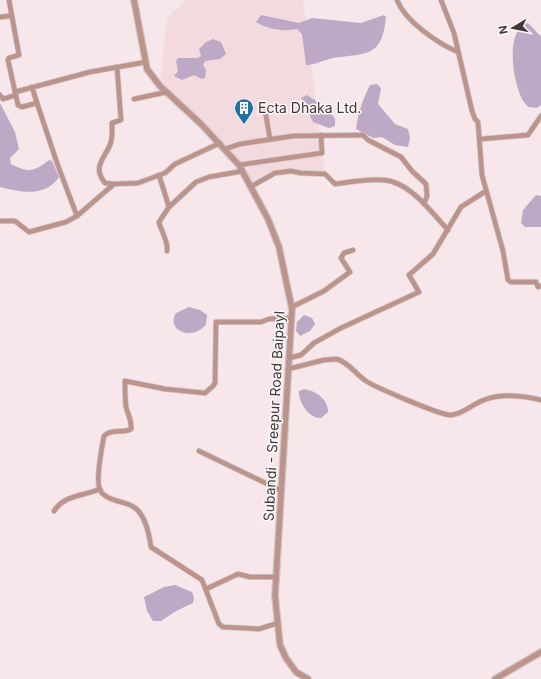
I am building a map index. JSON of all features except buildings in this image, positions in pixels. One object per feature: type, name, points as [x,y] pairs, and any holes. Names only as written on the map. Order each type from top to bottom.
[{"type":"street","points":[[9,0],[10,16],[19,55],[8,60],[15,93],[20,106],[37,103]]},
{"type":"street","name":"Subandi - Sreepur Road Baipayl","points":[[134,0],[147,69],[167,92],[220,143],[243,170],[268,219],[279,247],[292,307],[292,318],[275,596],[280,645],[286,658],[296,672],[308,679]]},
{"type":"street","points":[[397,0],[400,8],[431,37],[458,52]]},
{"type":"street","points":[[441,0],[454,33],[472,111],[475,120],[478,122],[481,140],[482,175],[503,251],[508,280],[511,282],[536,282],[538,287],[541,286]]},
{"type":"street","points":[[0,17],[10,16]]},
{"type":"street","points":[[0,95],[3,99],[32,87],[90,72],[146,62]]},
{"type":"street","points":[[117,67],[121,120],[112,123],[113,134],[110,145],[99,166],[100,177],[105,182],[114,184],[138,182],[165,173],[175,164],[220,143]]},
{"type":"street","points":[[32,87],[57,163],[78,216]]},
{"type":"street","points":[[134,99],[167,92]]},
{"type":"street","points":[[265,110],[270,139]]},
{"type":"street","points":[[481,140],[528,135],[541,116]]},
{"type":"street","points":[[239,165],[322,153],[322,135]]},
{"type":"street","points":[[225,149],[240,144],[293,136],[363,135],[368,140],[401,157],[412,171],[426,184],[424,204]]},
{"type":"street","points":[[167,252],[168,247],[161,233],[159,222],[169,207],[196,182],[243,170]]},
{"type":"street","points":[[252,186],[275,173],[291,171],[325,174],[335,184],[358,181],[393,182],[416,196],[448,230]]},
{"type":"street","points":[[159,175],[169,207]]},
{"type":"street","points":[[0,221],[15,221],[29,232],[66,222],[78,216],[114,184]]},
{"type":"street","points":[[289,358],[301,355],[314,343],[341,328],[419,292],[409,275],[433,254],[461,207],[486,191]]},
{"type":"street","points":[[292,307],[324,291],[350,272],[341,258],[344,253],[354,250]]},
{"type":"street","points":[[278,623],[259,628],[223,627],[219,624],[202,580],[151,547],[149,532],[137,509],[104,494],[100,489],[100,466],[104,436],[114,431],[127,431],[131,429],[130,416],[127,410],[125,381],[165,389],[205,393],[215,383],[216,322],[261,322],[269,319],[292,318]]},
{"type":"street","points":[[288,369],[305,366],[324,360],[338,359],[369,382],[445,415],[466,411],[483,400],[494,398],[526,396],[541,400]]},
{"type":"street","points":[[199,451],[282,491]]},
{"type":"street","points":[[54,511],[58,505],[73,497],[90,494],[100,489]]},
{"type":"street","points":[[206,590],[238,574],[250,577],[276,577]]},
{"type":"street","points":[[495,679],[541,652]]},
{"type":"street","points":[[296,672],[298,679]]},
{"type":"shaded area","points":[[186,0],[303,0],[325,174],[275,173],[252,186],[174,99],[160,86],[167,18]]},
{"type":"shaded area","points":[[261,15],[299,23],[312,18],[361,23],[384,15],[386,17],[381,40],[371,51],[364,54],[333,58],[306,65],[302,34],[297,29],[281,30],[270,28],[256,22]]},
{"type":"shaded area","points":[[527,23],[541,36],[541,105],[537,108],[528,107],[522,99],[515,79],[513,45],[520,28]]},
{"type":"shaded area","points":[[213,39],[221,42],[226,54],[220,59],[205,61],[203,65],[206,70],[205,78],[202,79],[194,75],[182,80],[174,76],[178,71],[176,61],[178,58],[197,58],[201,56],[199,49],[206,42]]},
{"type":"shaded area","points":[[377,84],[381,88],[378,104],[395,124],[408,129],[410,138],[408,147],[395,145],[382,137],[373,138],[356,129],[359,112],[367,90],[370,85]]},
{"type":"shaded area","points":[[307,95],[329,110],[335,119],[335,126],[329,128],[313,122],[310,116],[309,106],[301,98]]},
{"type":"shaded area","points":[[0,103],[15,132],[19,149],[10,158],[11,164],[22,169],[31,170],[39,167],[49,160],[52,161],[59,177],[47,188],[39,191],[24,192],[0,187]]},
{"type":"shaded area","points":[[536,195],[541,196],[541,227],[525,227],[521,223],[523,210]]},
{"type":"shaded area","points":[[189,307],[200,310],[207,315],[206,324],[201,329],[189,333],[178,329],[174,325],[174,320],[176,313]]},
{"type":"shaded area","points":[[304,315],[312,318],[315,324],[310,331],[300,336],[296,331],[297,322]]},
{"type":"shaded area","points":[[304,389],[317,394],[326,403],[328,412],[321,418],[312,416],[302,405],[299,391]]},
{"type":"shaded area","points":[[175,585],[192,592],[194,598],[193,603],[176,611],[161,621],[153,621],[147,611],[144,597],[164,587]]},
{"type":"place","name":"Ecta Dhaka Ltd.","points":[[244,125]]}]
